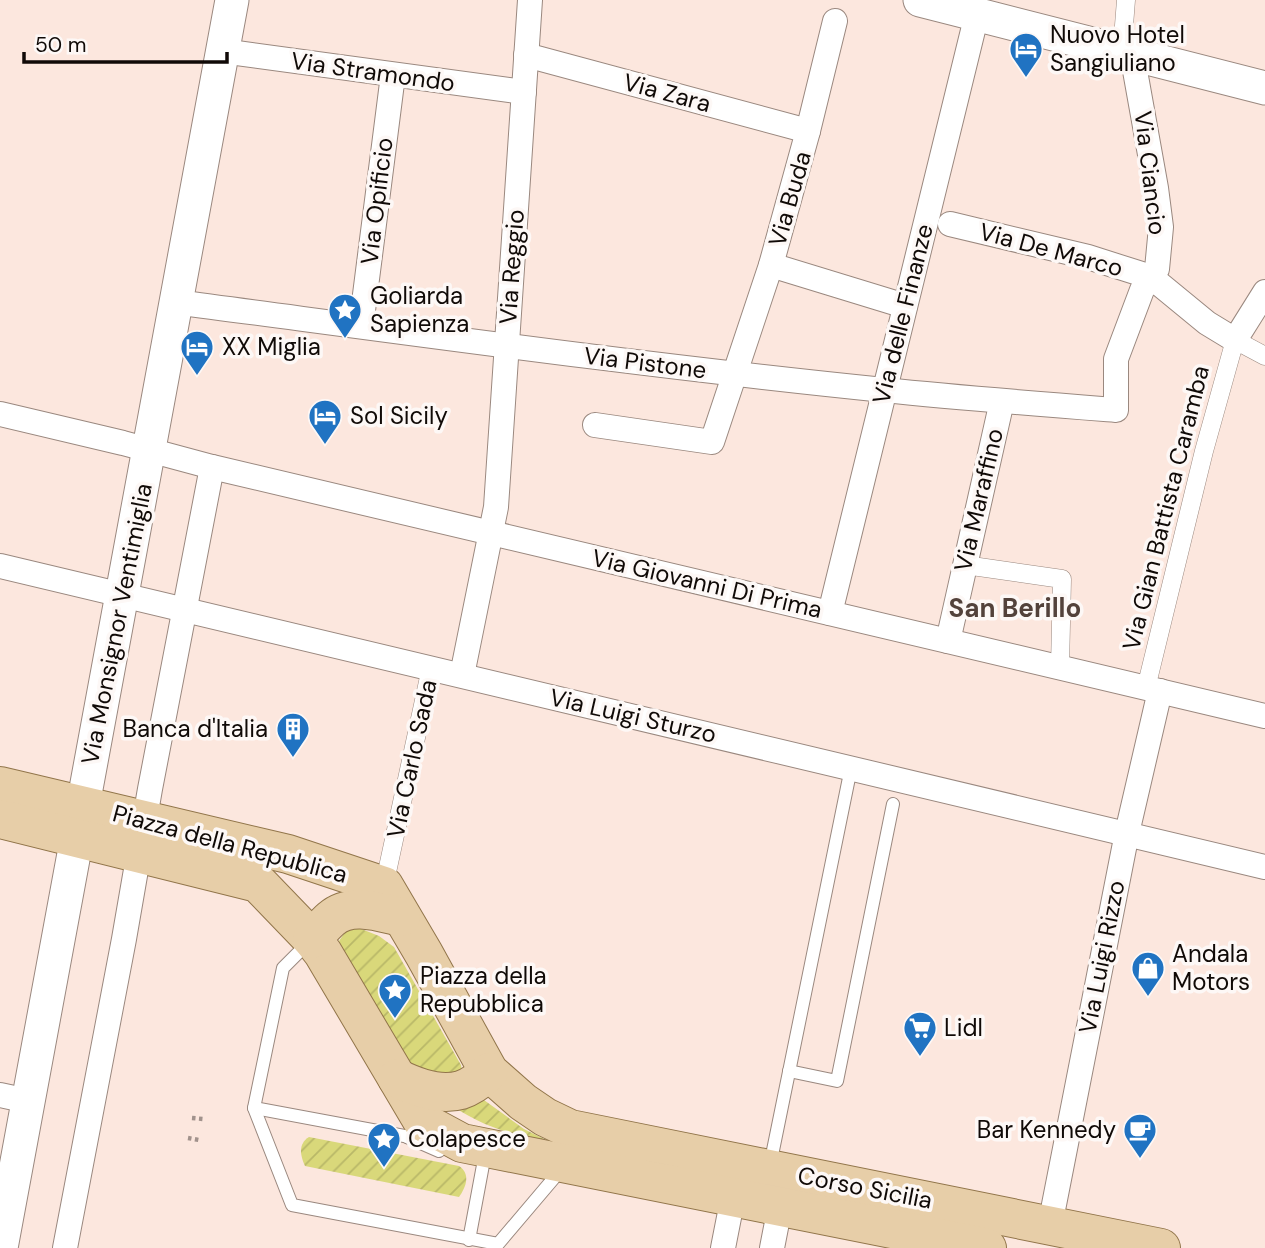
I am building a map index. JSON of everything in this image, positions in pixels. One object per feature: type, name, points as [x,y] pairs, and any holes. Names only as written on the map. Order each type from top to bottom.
[{"type":"main road","name":"Via Monsignor Ventimiglia","points":[[1,1248],[14,1098],[80,821],[232,0]]},
{"type":"main road","points":[[920,0],[979,7],[1127,52],[1265,88]]},
{"type":"main road","points":[[0,786],[80,821]]},
{"type":"main road","points":[[0,819],[80,821]]},
{"type":"main road","name":"Piazza della Republica","points":[[80,821],[142,836],[288,854],[392,902]]},
{"type":"main road","name":"Piazza della Republica","points":[[142,836],[258,883],[312,939],[341,982],[403,1113],[423,1122],[471,1158],[560,1166]]},
{"type":"main road","points":[[392,902],[489,1072],[523,1102],[545,1116],[560,1166]]},
{"type":"main road","name":"Piazza della Republica","points":[[312,939],[333,916],[392,902]]},
{"type":"main road","points":[[403,1113],[413,1086],[445,1092],[461,1090],[489,1072]]},
{"type":"main road","name":"Corso Sicilia","points":[[560,1166],[769,1169],[1161,1248]]},
{"type":"main road","name":"Corso Sicilia","points":[[560,1166],[778,1219],[987,1248]]},
{"type":"street","name":"Via Reggio","points":[[492,533],[496,507],[530,0]]},
{"type":"street","points":[[1126,0],[1127,52]]},
{"type":"street","name":"Via delle Finanze","points":[[830,613],[979,7]]},
{"type":"street","name":"Via Buda","points":[[595,425],[712,442],[771,265],[835,21]]},
{"type":"street","name":"Via Stramondo","points":[[222,51],[524,92]]},
{"type":"street","name":"Via Ciancio","points":[[1116,410],[1116,359],[1142,290],[1157,269],[1161,227],[1156,188],[1127,52]]},
{"type":"street","name":"Via Zara","points":[[526,55],[808,131]]},
{"type":"street","name":"Via Opificio","points":[[361,326],[393,75]]},
{"type":"street","name":"Via De Marco","points":[[950,224],[1088,257],[1151,277]]},
{"type":"street","points":[[771,265],[905,306]]},
{"type":"street","points":[[1151,277],[1207,323],[1265,356]]},
{"type":"street","points":[[1235,340],[1265,292]]},
{"type":"street","name":"Via Pistone","points":[[175,302],[734,374],[1116,410]]},
{"type":"street","name":"Via Gian Battista Caramba","points":[[1153,689],[1204,451],[1235,340]]},
{"type":"street","name":"Via Maraffino","points":[[948,641],[1002,401]]},
{"type":"street","name":"Via Giovanni Di Prima","points":[[0,414],[212,467],[1265,716]]},
{"type":"street","points":[[65,1248],[122,952],[183,609],[212,467]]},
{"type":"street","name":"Via Carlo Sada","points":[[462,675],[492,533]]},
{"type":"street","points":[[965,565],[1062,579],[1060,667]]},
{"type":"street","name":"Via Luigi Sturzo","points":[[0,566],[1265,867]]},
{"type":"street","name":"Via Carlo Sada","points":[[392,902],[393,850],[431,668]]},
{"type":"street","name":"Via Luigi Rizzo","points":[[1050,1225],[1153,689]]},
{"type":"street","points":[[723,1248],[730,1209]]},
{"type":"street","points":[[772,1248],[778,1219]]},
{"type":"lane","points":[[769,1169],[851,768]]},
{"type":"lane","points":[[789,1071],[837,1081],[893,804]]},
{"type":"lane","points":[[312,939],[283,968],[254,1108],[292,1205],[498,1244],[560,1166]]},
{"type":"lane","points":[[254,1108],[403,1113],[471,1158]]},
{"type":"lane","points":[[403,1113],[471,1158]]},
{"type":"lane","points":[[469,1240],[471,1158]]},
{"type":"path","points":[[192,1118],[202,1119]]},
{"type":"path","points":[[188,1138],[199,1140]]},
{"type":"shaded area","points":[[354,926],[379,936],[394,947],[461,1065],[459,1078],[415,1073],[346,958],[339,941],[346,931]]},
{"type":"shaded area","points":[[477,1095],[524,1129],[558,1146],[485,1124],[445,1100]]},
{"type":"shaded area","points":[[309,1137],[459,1166],[465,1173],[465,1185],[459,1197],[305,1166],[301,1150]]},
{"type":"place","name":"Nuovo Hotel Sangiuliano","points":[[1026,79]]},
{"type":"place","name":"Goliarda Sapienza","points":[[345,340]]},
{"type":"place","name":"XX Miglia","points":[[197,377]]},
{"type":"place","name":"Sol Sicily","points":[[325,446]]},
{"type":"place","name":"Banca d'Italia","points":[[293,759]]},
{"type":"place","name":"Andala Motors","points":[[1148,998]]},
{"type":"place","name":"Piazza della Repubblica","points":[[395,1020]]},
{"type":"place","name":"Lidl","points":[[920,1058]]},
{"type":"place","name":"Bar Kennedy","points":[[1140,1160]]},
{"type":"place","name":"Colapesce","points":[[384,1169]]},
{"type":"district","name":"San Berillo","points":[[1015,608]]}]
